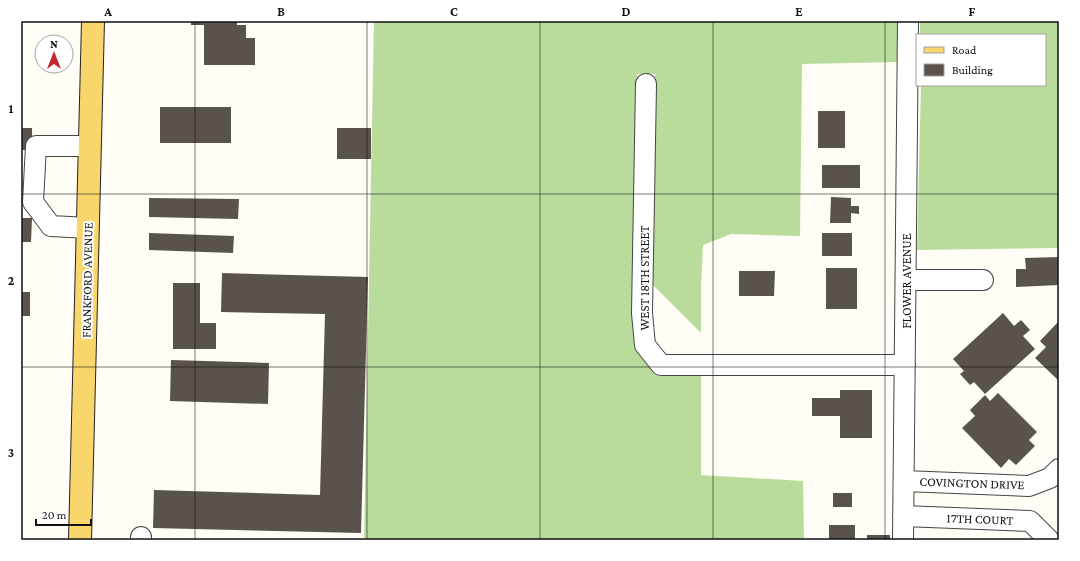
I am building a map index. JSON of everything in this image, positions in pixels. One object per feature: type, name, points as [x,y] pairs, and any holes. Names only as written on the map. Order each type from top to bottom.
[{"type":"main road","name":"FRANKFORD AVENUE","points":[[80,540],[93,21]]},
{"type":"street","name":"FLOWER AVENUE","points":[[903,540],[908,21]]},
{"type":"street","name":"WEST 18TH STREET","points":[[646,84],[642,312],[645,345],[661,365],[905,364]]},
{"type":"street","points":[[88,228],[51,226],[32,202],[36,146],[90,146]]},
{"type":"street","points":[[906,280],[983,280]]},
{"type":"street","name":"COVINGTON DRIVE","points":[[904,481],[1029,486],[1050,478],[1059,469]]},
{"type":"street","name":"17TH COURT","points":[[903,516],[1030,521],[1049,540]]},
{"type":"green space","points":[[374,21],[898,21],[898,62],[802,64],[800,236],[731,234],[703,245],[701,333],[651,283],[655,74],[637,74],[632,312],[638,352],[654,372],[661,376],[701,376],[701,475],[803,481],[804,540],[364,540]]},
{"type":"green space","points":[[920,21],[1059,21],[1059,248],[917,250],[921,86],[1046,86],[1046,34],[920,34]]},
{"type":"building","points":[[191,21],[237,21],[237,25],[246,25],[246,38],[255,38],[255,65],[204,65],[204,25],[191,25]]},
{"type":"building","points":[[160,107],[231,107],[231,143],[160,143]]},
{"type":"building","points":[[818,111],[845,111],[845,148],[818,148]]},
{"type":"building","points":[[21,128],[32,128],[32,150],[21,150]]},
{"type":"building","points":[[337,128],[371,128],[371,159],[337,159]]},
{"type":"building","points":[[822,165],[860,165],[860,188],[822,188]]},
{"type":"building","points":[[831,197],[851,198],[851,206],[859,206],[859,214],[851,213],[851,223],[830,223]]},
{"type":"building","points":[[149,198],[239,199],[238,219],[149,217]]},
{"type":"building","points":[[21,218],[32,218],[31,242],[21,242]]},
{"type":"building","points":[[149,233],[234,236],[233,253],[149,250]]},
{"type":"building","points":[[822,233],[852,233],[852,256],[822,256]]},
{"type":"building","points":[[1059,257],[1059,285],[1016,287],[1016,269],[1026,269],[1025,258]]},
{"type":"building","points":[[826,268],[857,268],[857,309],[826,309]]},
{"type":"building","points":[[739,271],[775,271],[774,296],[739,296]]},
{"type":"building","points":[[222,273],[368,277],[361,533],[153,528],[154,490],[320,495],[325,314],[221,312]]},
{"type":"building","points":[[173,283],[200,283],[200,323],[216,323],[216,349],[173,349]]},
{"type":"building","points":[[21,292],[30,292],[30,316],[21,316]]},
{"type":"building","points":[[1003,313],[1014,326],[1021,320],[1030,330],[1023,336],[1035,349],[985,394],[974,382],[970,385],[960,374],[964,371],[953,359]]},
{"type":"building","points":[[1058,322],[1059,381],[1035,358],[1046,347],[1040,341]]},
{"type":"building","points":[[171,360],[269,363],[268,404],[170,401]]},
{"type":"building","points":[[840,390],[872,390],[872,438],[840,438],[840,416],[812,416],[812,398],[840,398]]},
{"type":"building","points":[[998,393],[1037,432],[1029,440],[1035,446],[1016,465],[1009,459],[1001,468],[962,428],[975,416],[970,410],[985,395],[990,401]]},
{"type":"building","points":[[833,493],[852,493],[852,507],[833,507]]},
{"type":"building","points":[[829,525],[855,525],[855,540],[829,540]]},
{"type":"building","points":[[867,535],[890,535],[890,540],[867,540]]}]
